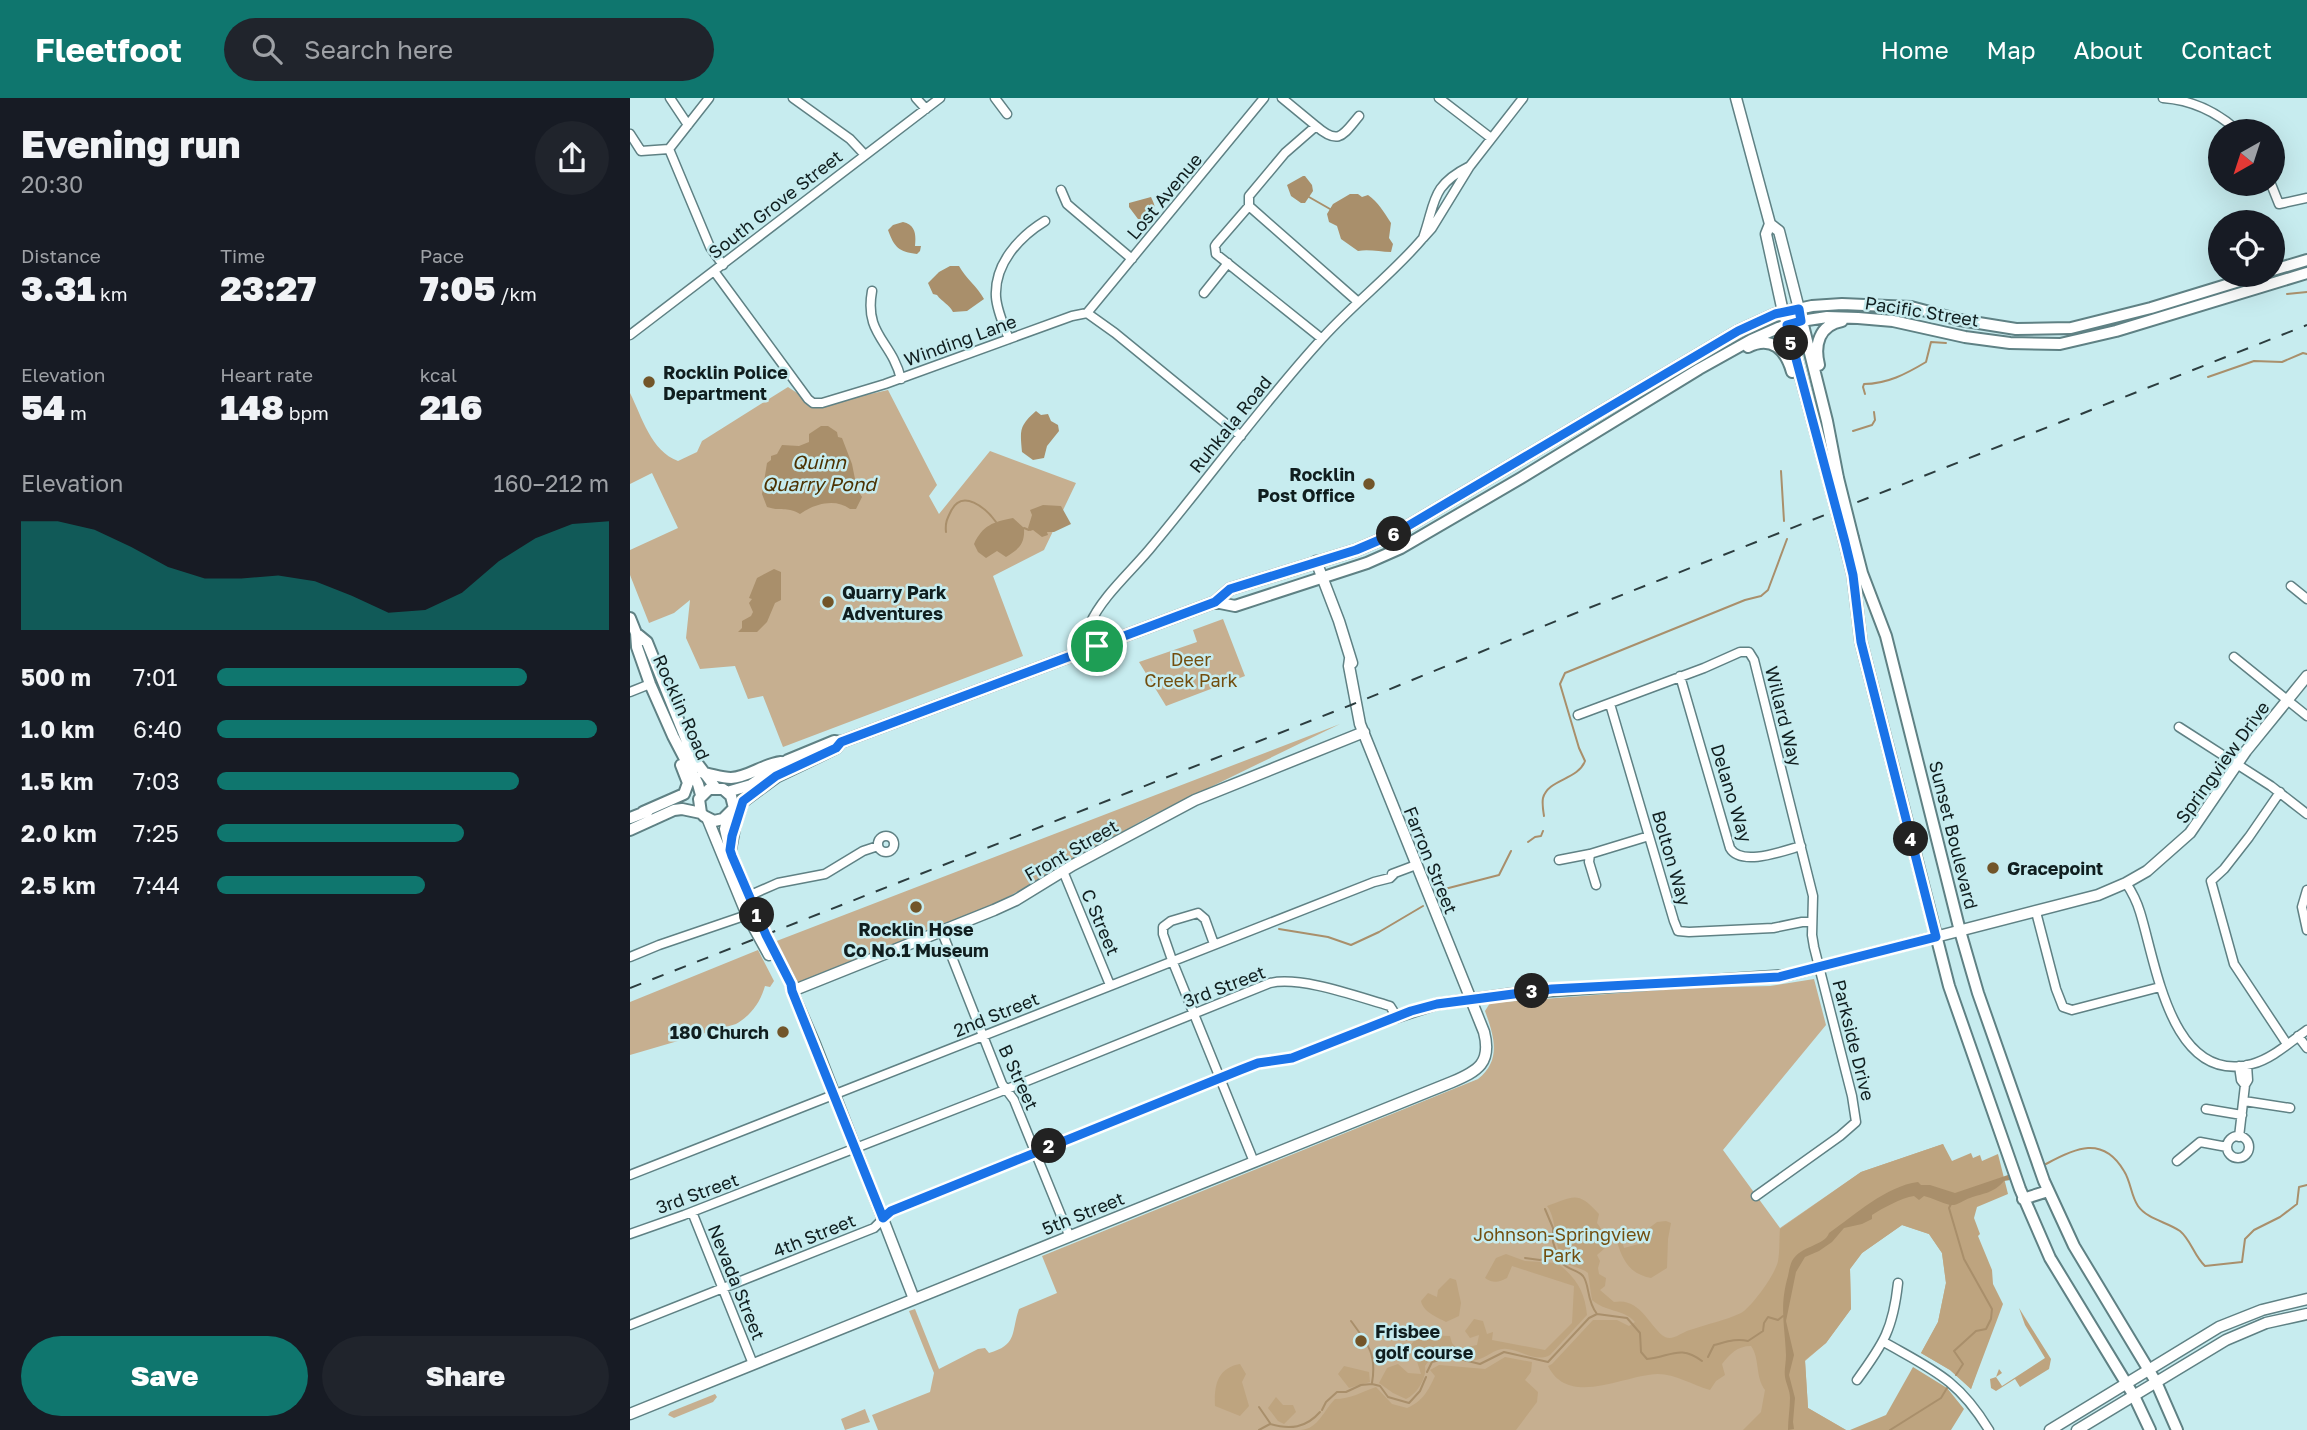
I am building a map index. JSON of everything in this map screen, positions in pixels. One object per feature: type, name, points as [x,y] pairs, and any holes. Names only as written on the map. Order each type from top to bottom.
[{"type":"main road","points":[[2285,266],[2307,260]]},
{"type":"main road","name":"Pacific Street","points":[[1215,602],[1235,606],[1367,563],[1402,548],[1711,362],[1751,340],[1787,325],[1800,315],[1842,304],[1911,307],[1960,320],[2016,329],[2071,328],[2153,314],[2307,273]]},
{"type":"main road","name":"Pacific Street","points":[[727,792],[751,785],[784,762],[834,741],[841,742],[1215,602],[1230,589],[1356,550],[1396,533],[1738,331],[1783,312],[1915,325],[1965,337],[2021,345],[2046,345],[2073,342],[2116,331],[2226,287]]},
{"type":"main road","name":"Sunset Boulevard","points":[[1783,312],[1804,391],[1834,480]]},
{"type":"main road","name":"Sunset Boulevard","points":[[1800,315],[1849,540],[1886,636],[1960,931],[1979,993],[2062,1224],[2156,1382],[2177,1430]]},
{"type":"main road","points":[[1818,389],[1819,339],[1829,325],[1858,318]]},
{"type":"main road","points":[[2071,328],[2073,342]]},
{"type":"main road","points":[[1965,337],[1977,330],[2008,336],[2016,329]]},
{"type":"main road","points":[[1711,362],[1723,362],[1759,342],[1770,344],[1781,350],[1795,381],[1804,391]]},
{"type":"main road","points":[[1594,432],[1600,422],[1627,405],[1632,393]]},
{"type":"main road","name":"Sunset Boulevard","points":[[1849,540],[1861,642],[1956,1008],[2023,1199],[2050,1258],[2134,1396],[2150,1430]]},
{"type":"main road","name":"Rocklin Road","points":[[630,618],[650,684],[698,784],[700,797]]},
{"type":"main road","name":"Rocklin Road","points":[[636,633],[647,642],[694,759],[715,787]]},
{"type":"main road","points":[[650,684],[658,685],[666,703],[675,712]]},
{"type":"main road","points":[[630,818],[679,796],[687,789],[688,783],[673,736]]},
{"type":"main road","name":"Pacific Street","points":[[735,809],[776,776],[836,748],[841,742]]},
{"type":"main road","points":[[703,773],[731,778],[768,764],[784,762]]},
{"type":"main road","points":[[643,812],[700,797],[715,787],[727,792],[737,815],[730,850]]},
{"type":"main road","points":[[700,797],[705,816]]},
{"type":"main road","points":[[630,830],[682,808],[719,821],[735,809]]},
{"type":"main road","points":[[2023,1199],[2048,1191]]},
{"type":"street","points":[[670,98],[688,125]]},
{"type":"street","points":[[630,134],[641,151],[669,149],[709,98]]},
{"type":"street","points":[[793,98],[850,139],[864,155]]},
{"type":"street","points":[[916,98],[926,109]]},
{"type":"street","name":"South Grove Street","points":[[630,335],[940,98]]},
{"type":"street","points":[[995,98],[1007,114]]},
{"type":"street","name":"Lost Avenue","points":[[1087,313],[1264,98]]},
{"type":"street","points":[[1282,98],[1327,135],[1341,137],[1359,116]]},
{"type":"street","points":[[1439,98],[1491,138]]},
{"type":"street","name":"Sunset Boulevard","points":[[1736,98],[1770,224],[1766,234],[1783,312]]},
{"type":"street","points":[[2163,98],[2206,108],[2221,119]]},
{"type":"street","name":"Ruhkala Road","points":[[1097,646],[1090,624],[1098,609],[1154,545],[1321,338],[1357,301],[1409,255],[1436,222],[1470,166],[1522,99]]},
{"type":"street","points":[[1316,126],[1292,146],[1270,170],[1249,196],[1249,206],[1215,246],[1216,254],[1321,338]]},
{"type":"street","points":[[669,149],[710,247],[723,265]]},
{"type":"street","name":"Ruhkala Road","points":[[1423,238],[1437,192],[1453,175],[1470,166]]},
{"type":"street","points":[[1061,190],[1067,204],[1074,211],[1132,259]]},
{"type":"street","points":[[2276,196],[2279,204],[2307,198]]},
{"type":"street","points":[[1249,206],[1357,301]]},
{"type":"street","points":[[1009,339],[996,299],[996,284],[1002,265],[1014,247],[1029,231],[1045,221]]},
{"type":"street","name":"Sunset Boulevard","points":[[1770,224],[1779,231],[1800,315]]},
{"type":"street","points":[[1203,293],[1228,263]]},
{"type":"street","name":"Winding Lane","points":[[714,271],[810,401],[822,404],[1087,313]]},
{"type":"street","points":[[872,291],[869,306],[873,328],[891,354],[901,379]]},
{"type":"street","points":[[1087,313],[1241,436]]},
{"type":"street","name":"Farron Street","points":[[1316,561],[1353,665],[1364,732],[1472,999]]},
{"type":"street","points":[[2291,586],[2307,599]]},
{"type":"street","name":"Willard Way","points":[[1578,715],[1740,652],[1749,652],[1754,660],[1813,897],[1812,935],[1820,968]]},
{"type":"street","points":[[2234,657],[2307,716]]},
{"type":"street","name":"Delano Way","points":[[1680,676],[1733,854],[1739,857],[1756,857],[1801,846]]},
{"type":"street","name":"Springview Drive","points":[[1936,937],[2098,895],[2126,883],[2158,863],[2190,833],[2237,764],[2307,676]]},
{"type":"street","points":[[630,692],[650,684]]},
{"type":"street","name":"Bolton Way","points":[[1610,704],[1678,931],[1750,930],[1812,922]]},
{"type":"street","points":[[2179,727],[2280,792],[2307,814]]},
{"type":"street","name":"Front Street","points":[[792,991],[1016,900],[1195,800],[1364,732]]},
{"type":"street","points":[[2280,792],[2249,837],[2211,881],[2234,964],[2287,1044]]},
{"type":"street","points":[[735,809],[725,830],[747,915],[785,984],[792,991]]},
{"type":"street","points":[[705,816],[744,897],[791,984],[914,1299]]},
{"type":"street","points":[[1559,860],[1590,854],[1649,836]]},
{"type":"street","points":[[744,897],[778,883],[825,874],[878,846]]},
{"type":"street","points":[[1590,854],[1589,862],[1596,885]]},
{"type":"street","name":"2nd Street","points":[[630,1175],[1416,865]]},
{"type":"street","name":"C Street","points":[[1063,872],[1110,985]]},
{"type":"street","points":[[2126,883],[2140,911],[2160,987],[2177,1026],[2189,1044],[2208,1060],[2243,1065],[2262,1060],[2307,1030]]},
{"type":"street","points":[[2307,890],[2302,907],[2307,930]]},
{"type":"street","points":[[2036,912],[2063,1007],[2072,1010],[2160,987]]},
{"type":"street","points":[[1214,944],[1201,914],[1191,913],[1171,921],[1165,925],[1163,931],[1172,960],[1254,1162]]},
{"type":"street","points":[[630,957],[747,915]]},
{"type":"street","name":"B Street","points":[[942,932],[1002,1084],[1014,1100],[1069,1235]]},
{"type":"street","points":[[1397,1017],[1426,1006],[1552,989],[1771,978],[1820,968],[1936,937]]},
{"type":"street","name":"Parkside Drive","points":[[1756,1196],[1856,1122],[1820,968]]},
{"type":"street","name":"3rd Street","points":[[630,1234],[1007,1090],[1262,985],[1283,981],[1298,982],[1390,1006],[1397,1017]]},
{"type":"street","name":"5th Street","points":[[630,1414],[1477,1070],[1486,1055],[1487,1042],[1472,999]]},
{"type":"street","name":"4th Street","points":[[630,1325],[874,1228],[891,1211],[1035,1151],[1258,1063],[1292,1058],[1397,1017]]},
{"type":"street","points":[[2298,1036],[2307,1048]]},
{"type":"street","points":[[2239,1136],[2245,1085],[2241,1080],[2243,1065]]},
{"type":"street","points":[[2244,1101],[2290,1108]]},
{"type":"street","points":[[2206,1109],[2242,1115]]},
{"type":"street","points":[[2227,1147],[2231,1139],[2239,1136]]},
{"type":"street","points":[[2227,1147],[2232,1156],[2244,1156],[2248,1144],[2239,1136]]},
{"type":"street","points":[[2177,1161],[2200,1142],[2227,1147]]},
{"type":"street","name":"Nevada Street","points":[[692,1212],[753,1364]]},
{"type":"street","points":[[1857,1380],[1884,1342],[1895,1311],[1898,1283]]},
{"type":"street","points":[[2050,1430],[2219,1327],[2262,1310],[2307,1299]]},
{"type":"street","points":[[2077,1430],[2226,1339],[2266,1323],[2307,1314]]},
{"type":"street","points":[[1884,1342],[1951,1382],[1971,1402],[1989,1430]]},
{"type":"green space","points":[[788,387],[817,406],[888,390],[937,485],[929,496],[939,514],[990,451],[1076,483],[1044,550],[993,576],[1023,656],[783,747],[763,696],[748,699],[735,666],[700,669],[686,638],[690,600],[674,613],[649,623],[630,575],[630,550],[678,528],[652,473],[630,484],[630,393],[654,441],[661,450],[678,461],[697,452],[702,441]]},
{"type":"green space","name":"Deer Creek Park","points":[[1223,619],[1245,676],[1166,706],[1139,662],[1197,642],[1193,630]]},
{"type":"green space","points":[[1340,724],[1145,819],[994,905],[798,983],[774,942]]},
{"type":"green space","points":[[758,950],[774,981],[770,987],[765,986],[758,1003],[746,1017],[736,1024],[630,1055],[630,1002]]},
{"type":"green space","name":"Johnson-Springview Park","points":[[1814,979],[1826,1025],[1723,1150],[1780,1228],[1861,1172],[1943,1144],[1998,1308],[1971,1389],[1950,1370],[1921,1353],[1938,1322],[1946,1283],[1942,1253],[1929,1234],[1902,1225],[1862,1253],[1850,1269],[1851,1309],[1826,1343],[1805,1361],[1808,1408],[1846,1430],[878,1430],[872,1415],[930,1392],[934,1373],[909,1311],[915,1309],[939,1369],[978,1349],[985,1348],[989,1353],[998,1350],[1012,1337],[1019,1309],[1057,1293],[1042,1256],[1478,1079],[1486,1072],[1493,1056],[1493,1038],[1485,1011],[1490,1003],[1685,988],[1770,986]]},
{"type":"green space","points":[[1943,1144],[1952,1161],[1971,1153],[1973,1158],[1980,1155],[1982,1161],[1998,1154],[2008,1194],[1977,1207],[1974,1218],[1980,1234],[1978,1236],[1992,1270],[1993,1284],[2003,1304],[1971,1389],[1950,1370],[1921,1353],[1938,1322],[1946,1283],[1942,1253],[1929,1234],[1902,1225],[1862,1253],[1850,1269],[1851,1309],[1826,1343],[1805,1360],[1808,1408],[1846,1430],[1743,1430],[1761,1412],[1765,1390],[1751,1346],[1738,1349],[1728,1357],[1722,1364],[1725,1375],[1716,1381],[1710,1390],[1664,1374],[1598,1386],[1569,1385],[1557,1378],[1548,1366],[1593,1320],[1617,1320],[1629,1326],[1635,1322],[1592,1300],[1588,1273],[1568,1264],[1560,1253],[1551,1212],[1547,1206],[1575,1198],[1585,1201],[1599,1214],[1597,1223],[1604,1234],[1605,1248],[1597,1255],[1600,1261],[1598,1268],[1599,1274],[1606,1278],[1605,1286],[1600,1290],[1614,1302],[1631,1304],[1638,1308],[1659,1332],[1671,1338],[1746,1310],[1763,1289],[1776,1266],[1780,1229],[1861,1172]]},
{"type":"green space","points":[[1657,1222],[1671,1223],[1667,1268],[1651,1278],[1644,1276],[1633,1270],[1625,1261],[1617,1242],[1622,1241],[1624,1248],[1642,1243],[1640,1235]]},
{"type":"green space","points":[[1506,1254],[1525,1261],[1557,1263],[1582,1292],[1587,1315],[1550,1355],[1539,1358],[1503,1349],[1470,1361],[1436,1356],[1425,1366],[1423,1380],[1417,1390],[1406,1399],[1379,1383],[1387,1368],[1398,1364],[1408,1373],[1421,1374],[1415,1355],[1409,1347],[1419,1335],[1450,1336],[1457,1349],[1477,1345],[1479,1335],[1470,1338],[1465,1331],[1474,1319],[1483,1321],[1487,1334],[1493,1332],[1492,1340],[1545,1350],[1572,1323],[1574,1286],[1512,1266],[1507,1278],[1494,1282],[1485,1278],[1496,1258]]},
{"type":"green space","points":[[1450,1278],[1456,1280],[1461,1303],[1459,1316],[1446,1322],[1427,1311],[1421,1301],[1428,1293],[1437,1297],[1438,1290]]},
{"type":"green space","points":[[2019,1308],[2051,1359],[2049,1369],[2020,1387],[2015,1379],[1996,1391],[1991,1388],[1990,1379],[1996,1377],[2002,1386],[2045,1358],[2025,1325]]},
{"type":"green space","points":[[1505,1357],[1532,1362],[1531,1372],[1525,1380],[1538,1392],[1537,1402],[1516,1430],[1301,1430],[1316,1423],[1335,1399],[1351,1397],[1376,1387],[1392,1404],[1407,1408],[1424,1395],[1435,1376],[1430,1370],[1439,1365],[1485,1369]]},
{"type":"green space","points":[[1240,1364],[1246,1374],[1242,1382],[1249,1406],[1240,1416],[1215,1406],[1215,1399],[1218,1379],[1226,1369]]},
{"type":"green space","points":[[1344,1366],[1369,1372],[1370,1382],[1349,1388],[1338,1374]]},
{"type":"green space","points":[[1913,1367],[1947,1388],[1964,1409],[1951,1430],[1850,1430],[1886,1415]]},
{"type":"green space","points":[[715,1394],[717,1397],[713,1402],[674,1418],[668,1415],[670,1412]]},
{"type":"green space","points":[[1276,1397],[1283,1405],[1293,1405],[1296,1412],[1284,1424],[1278,1421],[1268,1408]]},
{"type":"green space","points":[[865,1409],[870,1422],[845,1430],[841,1419]]},
{"type":"water","points":[[1303,176],[1312,185],[1313,191],[1305,203],[1301,203],[1291,196],[1287,185]]},
{"type":"water","points":[[1350,194],[1362,197],[1368,195],[1383,211],[1391,223],[1391,252],[1358,251],[1341,239],[1337,226],[1329,222],[1327,214],[1333,204]]},
{"type":"water","points":[[1151,197],[1155,215],[1151,220],[1138,219],[1129,203]]},
{"type":"water","points":[[903,222],[913,228],[915,246],[921,246],[917,254],[901,250],[890,236],[888,230]]},
{"type":"water","points":[[950,266],[959,266],[984,299],[967,311],[953,312],[933,294],[928,283]]},
{"type":"water","points":[[1036,411],[1041,415],[1048,414],[1051,421],[1058,425],[1059,431],[1047,446],[1044,458],[1033,460],[1022,452],[1021,433],[1026,421]]},
{"type":"water","name":"Quinn Quarry Pond","points":[[821,426],[828,426],[842,438],[852,464],[857,489],[862,497],[856,509],[831,503],[812,507],[800,514],[767,507],[762,494],[767,463],[771,456],[777,454],[782,445],[799,446],[809,442],[809,434]]},
{"type":"water","points":[[1043,505],[1061,506],[1071,524],[1054,532],[1047,532],[1048,535],[1042,537],[1033,530],[1030,531],[1030,510]]},
{"type":"water","points":[[1013,518],[1024,528],[1018,549],[1006,557],[997,551],[986,558],[978,552],[974,544],[985,528]]},
{"type":"water","points":[[774,569],[781,572],[781,600],[775,603],[767,622],[757,632],[738,632],[742,628],[742,621],[753,612],[749,603],[752,599],[749,598],[757,578]]},
{"type":"water","points":[[2008,1175],[2010,1180],[2004,1181],[1993,1190],[1956,1205],[1924,1196],[1919,1200],[1914,1196],[1898,1201],[1872,1215],[1872,1219],[1862,1224],[1844,1228],[1832,1242],[1805,1257],[1796,1272],[1786,1321],[1794,1355],[1789,1375],[1795,1398],[1794,1429],[1788,1430],[1790,1398],[1785,1374],[1783,1307],[1785,1287],[1796,1256],[1823,1241],[1829,1233],[1871,1202],[1894,1189],[1918,1182],[1955,1193]]},
{"type":"waterway","points":[[1309,197],[1330,209]]},
{"type":"waterway","points":[[2287,294],[2307,292]]},
{"type":"waterway","points":[[1865,394],[1864,384],[1881,382],[1904,374],[1926,362],[1931,342],[1946,343]]},
{"type":"waterway","points":[[2208,377],[2254,361],[2282,362],[2303,353],[2307,354]]},
{"type":"waterway","points":[[1853,431],[1872,425],[1875,420],[1874,412]]},
{"type":"waterway","points":[[1781,471],[1784,521]]},
{"type":"waterway","points":[[946,532],[950,514],[961,501],[980,506],[996,522]]},
{"type":"waterway","points":[[1024,528],[1029,530]]},
{"type":"waterway","points":[[1544,816],[1543,800],[1546,792],[1576,772],[1585,761],[1560,684],[1565,673],[1745,600],[1761,596],[1768,590],[1787,539]]},
{"type":"waterway","points":[[1528,842],[1541,836],[1543,831]]},
{"type":"waterway","points":[[1437,891],[1499,875],[1511,851]]},
{"type":"waterway","points":[[1279,929],[1328,937],[1351,945],[1423,906]]},
{"type":"waterway","points":[[2046,1164],[2067,1153],[2088,1148],[2107,1152],[2124,1171],[2138,1206],[2147,1214],[2180,1231],[2205,1266],[2242,1262],[2245,1239],[2254,1230],[2280,1217],[2297,1204],[2299,1187],[2307,1185]]},
{"type":"waterway","points":[[1951,1204],[1949,1208],[1964,1259],[1992,1309],[1986,1329],[1976,1331],[1954,1351],[1963,1364],[1956,1375]]},
{"type":"waterway","points":[[1545,1209],[1553,1228],[1553,1242],[1559,1260]]},
{"type":"waterway","points":[[1525,1258],[1540,1260],[1557,1256]]},
{"type":"waterway","points":[[1563,1264],[1583,1276],[1597,1314]]},
{"type":"waterway","points":[[1427,1372],[1432,1362],[1451,1357],[1480,1364],[1504,1352],[1548,1362],[1589,1318],[1597,1314],[1627,1318],[1640,1333],[1641,1352],[1647,1359],[1681,1352],[1702,1361]]},
{"type":"waterway","points":[[1708,1357],[1714,1345],[1735,1340],[1748,1341],[1763,1331],[1768,1317],[1778,1320],[1783,1316]]},
{"type":"waterway","points":[[1351,1321],[1370,1350],[1373,1364],[1372,1383]]},
{"type":"waterway","points":[[1322,1410],[1337,1392],[1372,1384],[1380,1386],[1388,1397],[1409,1403],[1420,1391],[1426,1377]]},
{"type":"waterway","points":[[1890,1430],[1941,1398],[1947,1388]]},
{"type":"waterway","points":[[1259,1407],[1270,1423]]},
{"type":"waterway","points":[[1259,1430],[1270,1424],[1297,1426],[1320,1412]]},
{"type":"railway","points":[[630,988],[2307,325]]},
{"type":"place","name":"Rocklin Police Department","points":[[649,382]]},
{"type":"place","name":"Rocklin Post Office","points":[[1369,484]]},
{"type":"place","name":"Quarry Park Adventures","points":[[828,602]]},
{"type":"place","name":"Gracepoint","points":[[1993,868]]},
{"type":"place","name":"Rocklin Hose Co No.1 Museum","points":[[916,907]]},
{"type":"place","name":"180 Church","points":[[783,1032]]},
{"type":"place","name":"Frisbee golf course","points":[[1361,1341]]},
{"type":"route","points":[[1799,309],[1801,321],[1787,325],[1845,542],[1853,575],[1861,642],[1936,937],[1779,977],[1552,989],[1426,1006],[1292,1058],[1258,1063],[1240,1070],[1035,1151],[891,1211],[883,1218],[791,984],[748,896],[730,850],[737,815],[743,801],[766,783],[836,748],[841,742],[1097,646],[1215,602],[1230,589],[1356,550],[1396,533],[1738,331],[1775,314],[1799,309]]}]
